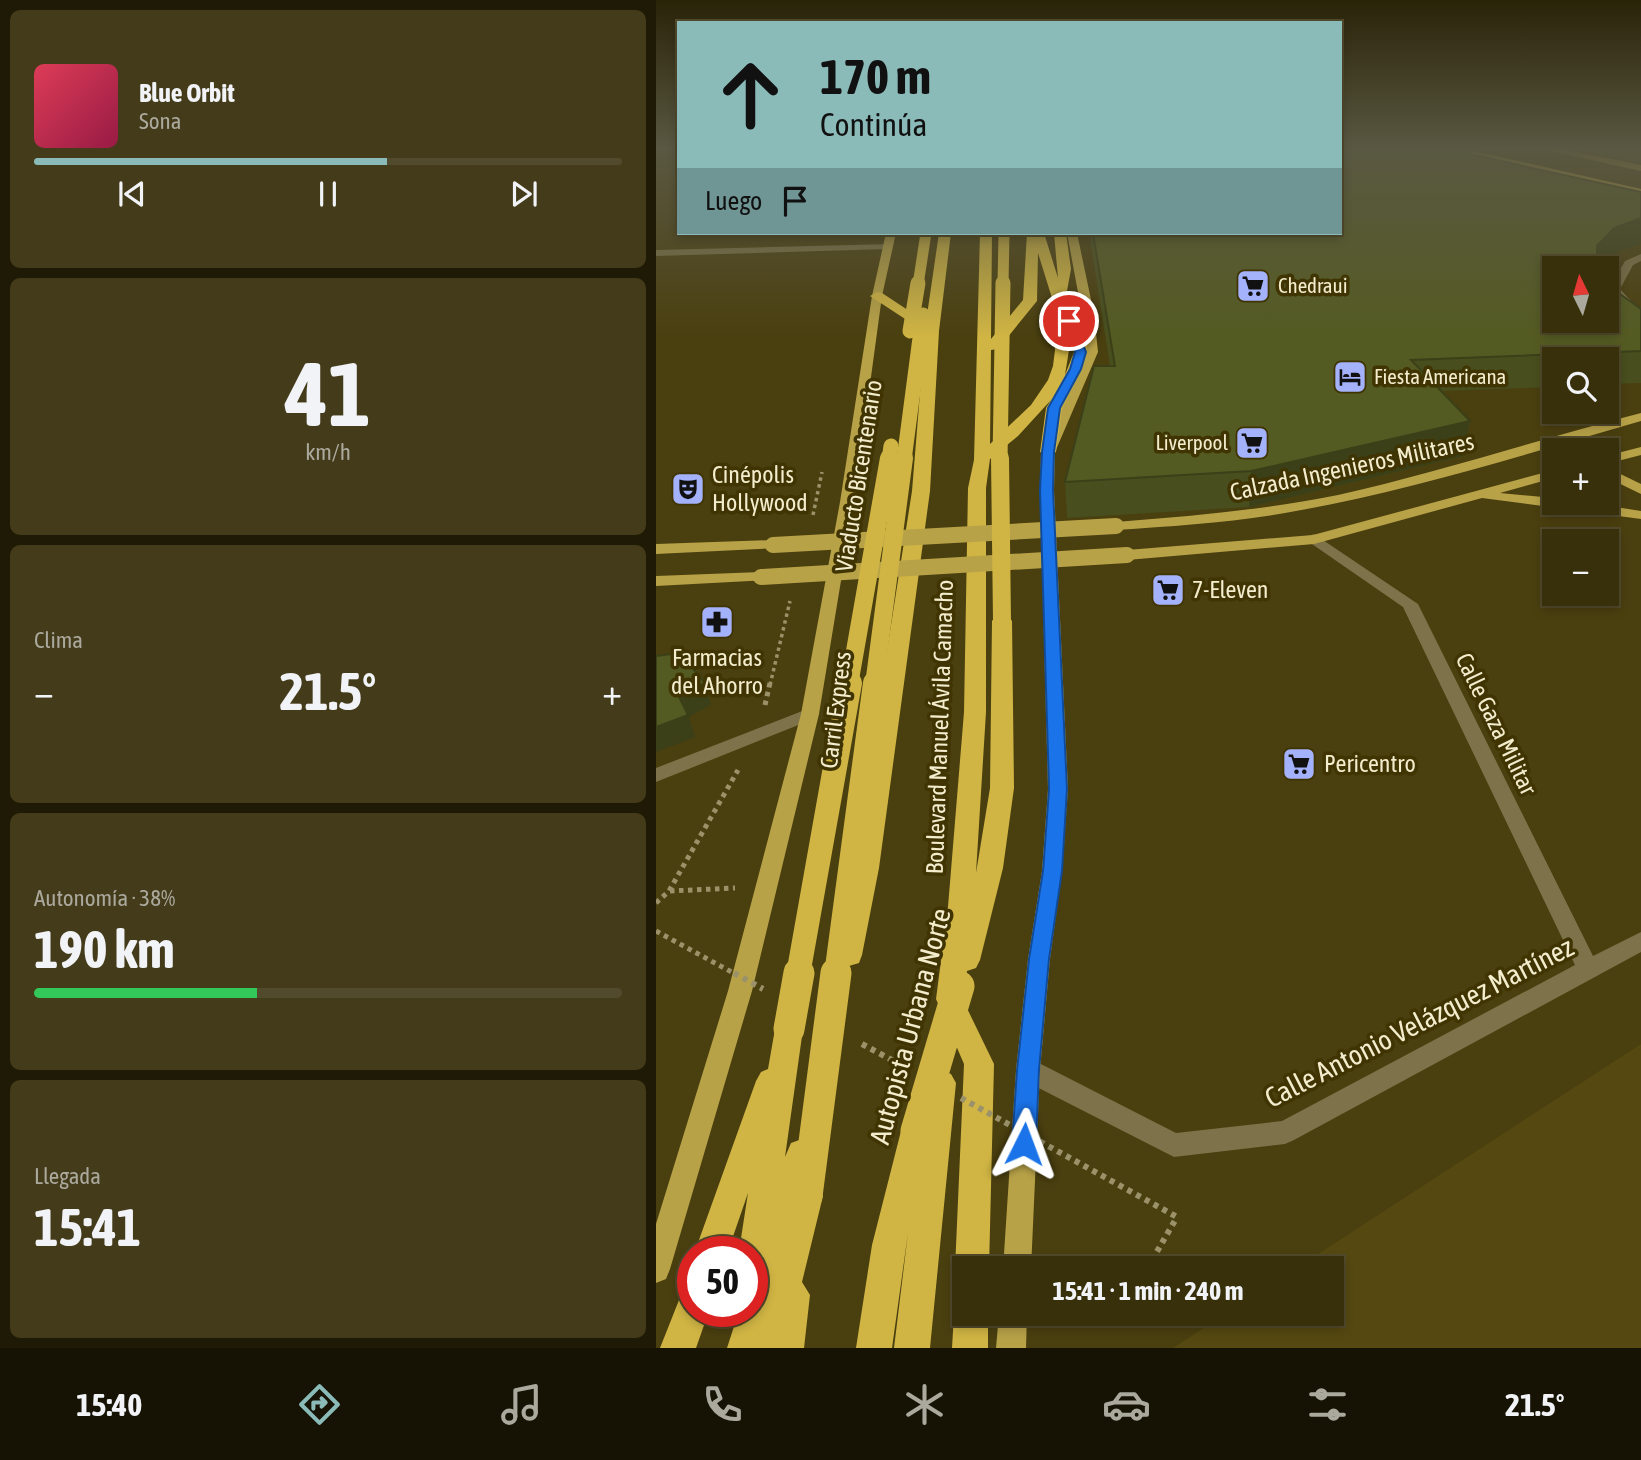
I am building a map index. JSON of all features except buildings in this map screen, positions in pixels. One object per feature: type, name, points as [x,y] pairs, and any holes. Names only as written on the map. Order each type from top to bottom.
[{"type":"highway","name":"Viaducto Bicentenario","points":[[789,1029],[926,235]]},
{"type":"highway","name":"Carril Express","points":[[786,1348],[935,235]]},
{"type":"highway","name":"Boulevard Manuel Ávila Camacho","points":[[743,1348],[830,1055],[866,868],[921,491],[932,331],[945,235]]},
{"type":"highway","name":"Boulevard Manuel Ávila Camacho","points":[[912,1348],[961,907],[975,712],[977,488],[982,460],[986,235]]},
{"type":"highway","name":"Autopista Urbana Norte","points":[[874,1348],[889,1245],[916,1131],[990,868],[1002,789],[1001,473],[1004,235]]},
{"type":"highway","points":[[983,359],[1030,301],[1036,235]]},
{"type":"highway","points":[[1037,235],[1058,297]]},
{"type":"highway","points":[[1060,235],[1075,281],[1069,321],[1081,352]]},
{"type":"highway","points":[[982,460],[1039,407],[1059,369],[1062,351],[1057,330],[1058,297],[1064,281],[1064,250]]},
{"type":"highway","points":[[877,296],[932,331]]},
{"type":"highway","points":[[1048,452],[1054,408],[1075,369],[1088,314]]},
{"type":"highway","points":[[950,1000],[979,1063],[972,1256]]},
{"type":"highway","points":[[717,1236],[789,1029]]},
{"type":"highway","points":[[758,1236],[789,1029]]},
{"type":"highway","name":"Carril Express","points":[[767,1348],[807,1196]]},
{"type":"highway","points":[[970,1348],[971,1326]]},
{"type":"highway","points":[[679,1348],[686,1327]]},
{"type":"highway","points":[[743,1348],[745,1327]]},
{"type":"main road","points":[[656,1269],[661,1224],[740,991],[809,714],[849,488],[877,296],[890,235]]},
{"type":"main road","points":[[1018,1256],[1028,1070],[1039,959],[1052,871],[1058,789],[1047,490],[1048,452],[1092,352],[1088,314],[1072,235]]},
{"type":"main road","name":"Calzada Ingenieros Militares","points":[[1568,438],[1641,417]]},
{"type":"main road","name":"Calzada Ingenieros Militares","points":[[656,549],[773,545],[1234,517],[1365,492],[1542,446]]},
{"type":"main road","points":[[1619,457],[1641,451]]},
{"type":"main road","points":[[656,581],[1127,555],[1314,539],[1542,477]]},
{"type":"main road","points":[[1619,478],[1641,490]]},
{"type":"main road","points":[[1474,495],[1641,515]]},
{"type":"main road","points":[[1011,1348],[1012,1326]]},
{"type":"street","points":[[656,253],[887,246]]},
{"type":"street","points":[[1641,257],[1629,264],[1614,289],[1641,319]]},
{"type":"street","name":"Calle Gaza Militar","points":[[1314,539],[1410,604],[1589,970]]},
{"type":"street","points":[[656,775],[809,714]]},
{"type":"street","name":"Calle Antonio Velázquez Martínez","points":[[1028,1070],[1174,1145],[1285,1132],[1641,941]]},
{"type":"path","points":[[812,521],[825,460]]},
{"type":"path","points":[[656,903],[669,891],[758,734],[791,598]]},
{"type":"path","points":[[669,891],[767,886]]},
{"type":"path","points":[[1155,1256],[1177,1216]]},
{"type":"shaded area","points":[[1641,1044],[1641,1348],[1173,1348],[1207,1326],[1344,1326],[1344,1256],[1315,1256]]},
{"type":"place","name":"Chedraui","points":[[1253,286]]},
{"type":"place","name":"Fiesta Americana","points":[[1350,377]]},
{"type":"place","name":"Liverpool","points":[[1252,443]]},
{"type":"place","name":"Cinépolis Hollywood","points":[[688,489]]},
{"type":"place","name":"7-Eleven","points":[[1168,590]]},
{"type":"place","name":"Farmacias del Ahorro","points":[[717,622]]},
{"type":"place","name":"Pericentro","points":[[1299,764]]},
{"type":"route","points":[[1024,1144],[1028,1070],[1039,959],[1052,871],[1058,789],[1047,490],[1048,452],[1054,408],[1081,352],[1069,321]]}]
